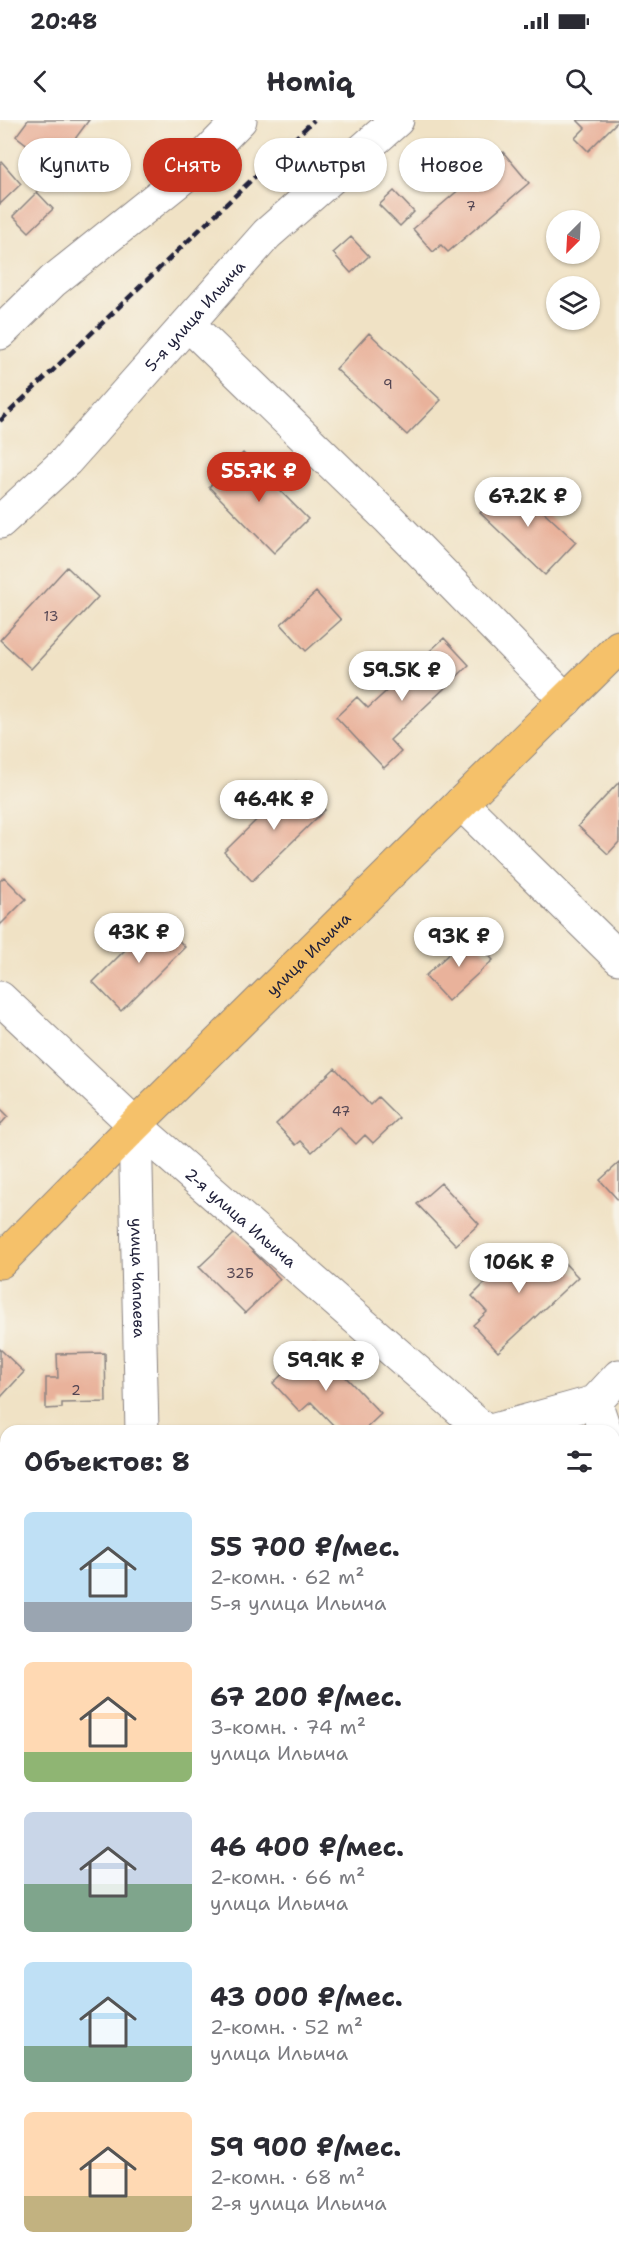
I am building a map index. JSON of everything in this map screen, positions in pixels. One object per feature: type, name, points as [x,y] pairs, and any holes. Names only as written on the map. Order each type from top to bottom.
[{"type":"main road","name":"улица Ильича","points":[[0,1262],[135,1125],[619,647]]},
{"type":"street","points":[[0,333],[53,281],[188,173],[240,120]]},
{"type":"street","name":"5-я улица Ильича","points":[[0,522],[66,461],[267,234],[398,120]]},
{"type":"street","points":[[188,324],[389,519],[566,700]]},
{"type":"street","points":[[461,803],[619,958]]},
{"type":"street","name":"2-я улица Ильича","points":[[0,998],[135,1125],[478,1425]]},
{"type":"street","name":"улица Чапаева","points":[[135,1125],[142,1425]]},
{"type":"street","points":[[535,1425],[600,1416],[619,1376]]},
{"type":"building","points":[[28,120],[89,120],[76,138],[19,138],[16,136]]},
{"type":"building","points":[[577,120],[619,120],[588,151],[575,138],[585,128]]},
{"type":"building","points":[[505,154],[529,183],[448,252],[441,245],[433,252],[413,229],[456,192],[505,192]]},
{"type":"building","points":[[2,162],[18,181],[18,187],[0,204],[0,164]]},
{"type":"building","points":[[394,191],[414,212],[400,226],[379,205]]},
{"type":"building","points":[[37,192],[53,209],[29,232],[13,216]]},
{"type":"building","points":[[351,237],[369,256],[351,273],[333,253]]},
{"type":"building","points":[[369,333],[441,400],[407,435],[336,369]]},
{"type":"building","points":[[243,453],[308,519],[274,553],[209,487]]},
{"type":"building","points":[[511,481],[576,542],[545,575],[480,513]]},
{"type":"building","points":[[67,567],[98,597],[31,669],[0,640]]},
{"type":"building","points":[[316,592],[341,620],[306,651],[281,624]]},
{"type":"building","points":[[444,638],[469,665],[390,740],[401,752],[384,768],[336,717],[357,697],[368,708]]},
{"type":"building","points":[[296,781],[325,810],[252,881],[224,852]]},
{"type":"building","points":[[619,782],[619,842],[608,854],[578,826]]},
{"type":"building","points":[[4,877],[26,899],[0,925],[0,881]]},
{"type":"building","points":[[157,918],[185,947],[121,1011],[93,982]]},
{"type":"building","points":[[469,935],[493,960],[448,1001],[425,976]]},
{"type":"building","points":[[335,1068],[370,1105],[378,1097],[399,1118],[373,1143],[365,1135],[356,1144],[339,1127],[312,1152],[301,1141],[296,1145],[276,1124]]},
{"type":"building","points":[[0,1108],[8,1116],[0,1125]]},
{"type":"building","points":[[619,1163],[619,1201],[600,1180]]},
{"type":"building","points":[[441,1183],[479,1224],[456,1245],[417,1204]]},
{"type":"building","points":[[235,1233],[280,1279],[245,1313],[199,1267]]},
{"type":"building","points":[[517,1246],[536,1265],[553,1251],[578,1277],[498,1352],[473,1325],[487,1312],[472,1296],[487,1281],[483,1277]]},
{"type":"building","points":[[314,1344],[381,1414],[369,1425],[333,1425],[311,1402],[300,1412],[273,1383]]},
{"type":"building","points":[[0,1349],[24,1372],[0,1398]]},
{"type":"building","points":[[105,1353],[106,1402],[62,1403],[62,1408],[46,1409],[46,1378],[58,1378],[57,1354]]},
{"type":"railway","points":[[0,421],[314,120]]}]
